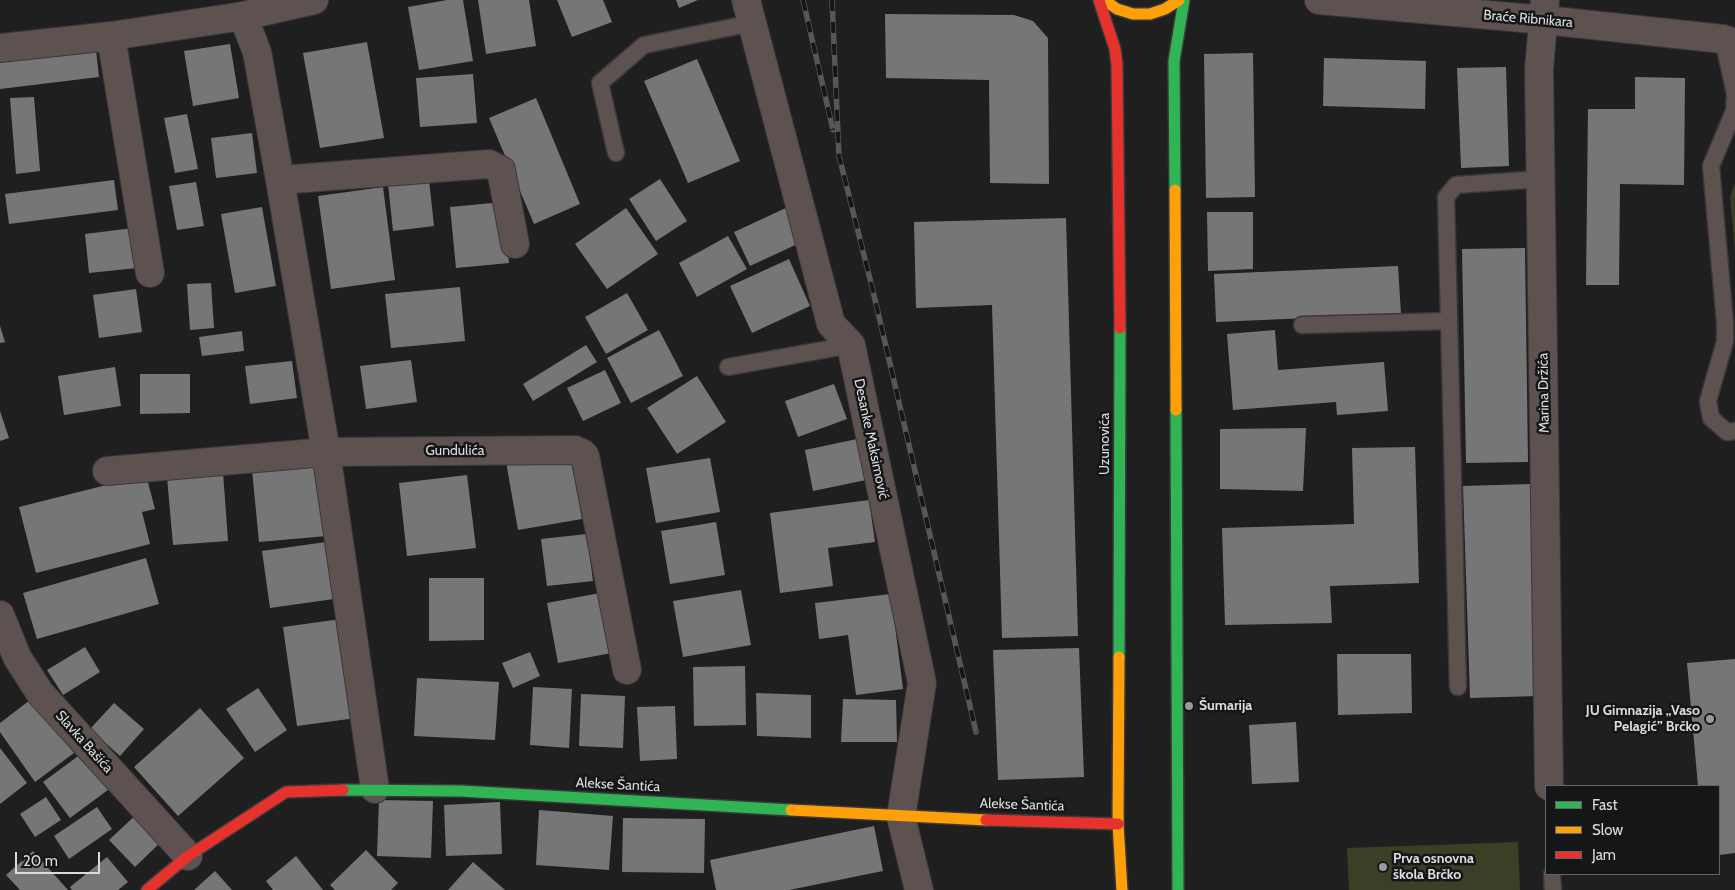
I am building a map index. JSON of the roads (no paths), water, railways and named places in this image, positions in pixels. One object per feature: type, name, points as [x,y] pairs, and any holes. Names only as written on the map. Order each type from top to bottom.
[{"type":"main road","name":"Uzunovića","points":[[1099,0],[1115,49],[1117,64],[1120,365],[1118,824],[1122,890]]},
{"type":"main road","points":[[1104,0],[1125,11],[1150,14],[1165,9],[1179,0]]},
{"type":"main road","points":[[1178,890],[1174,61],[1184,0]]},
{"type":"main road","name":"Alekse Šantića","points":[[147,890],[188,856],[243,818],[286,792],[374,789],[461,791],[901,817],[1118,824]]},
{"type":"street","points":[[0,48],[111,36],[243,16],[314,0]]},
{"type":"street","name":"Braće Ribnikara","points":[[1319,0],[1545,10],[1729,41]]},
{"type":"street","name":"Marina Držića","points":[[1545,10],[1539,69],[1549,785]]},
{"type":"street","points":[[749,11],[831,324],[851,345]]},
{"type":"street","points":[[243,16],[256,52],[280,180],[326,452],[374,789]]},
{"type":"street","points":[[111,36],[150,273]]},
{"type":"street","points":[[280,180],[489,164],[501,170],[515,244]]},
{"type":"street","name":"Desanke Maksimović","points":[[851,345],[922,683],[901,817],[919,890]]},
{"type":"street","name":"Gundulića","points":[[107,471],[326,452],[575,450],[585,456],[627,670]]},
{"type":"street","name":"Slavka Bašića","points":[[0,614],[17,657],[40,693],[188,856]]},
{"type":"lane","points":[[616,153],[600,83],[644,45],[749,11]]},
{"type":"lane","points":[[1729,41],[1735,94],[1734,111],[1711,166],[1725,341],[1708,401],[1711,418],[1727,432],[1735,431]]},
{"type":"lane","points":[[1458,688],[1446,197],[1456,185],[1541,179]]},
{"type":"lane","points":[[1302,325],[1449,321]]},
{"type":"lane","points":[[728,367],[851,345]]},
{"type":"lane","points":[[1552,875],[1552,890]]},
{"type":"railway","points":[[803,0],[833,130]]},
{"type":"railway","points":[[832,0],[839,156],[873,291],[976,732]]},
{"type":"place","name":"Šumarija","points":[[1189,706]]},
{"type":"place","name":"JU Gimnazija „Vaso Pelagić” Brčko","points":[[1710,719]]},
{"type":"place","name":"Prva osnovna škola Brčko","points":[[1383,867]]}]
